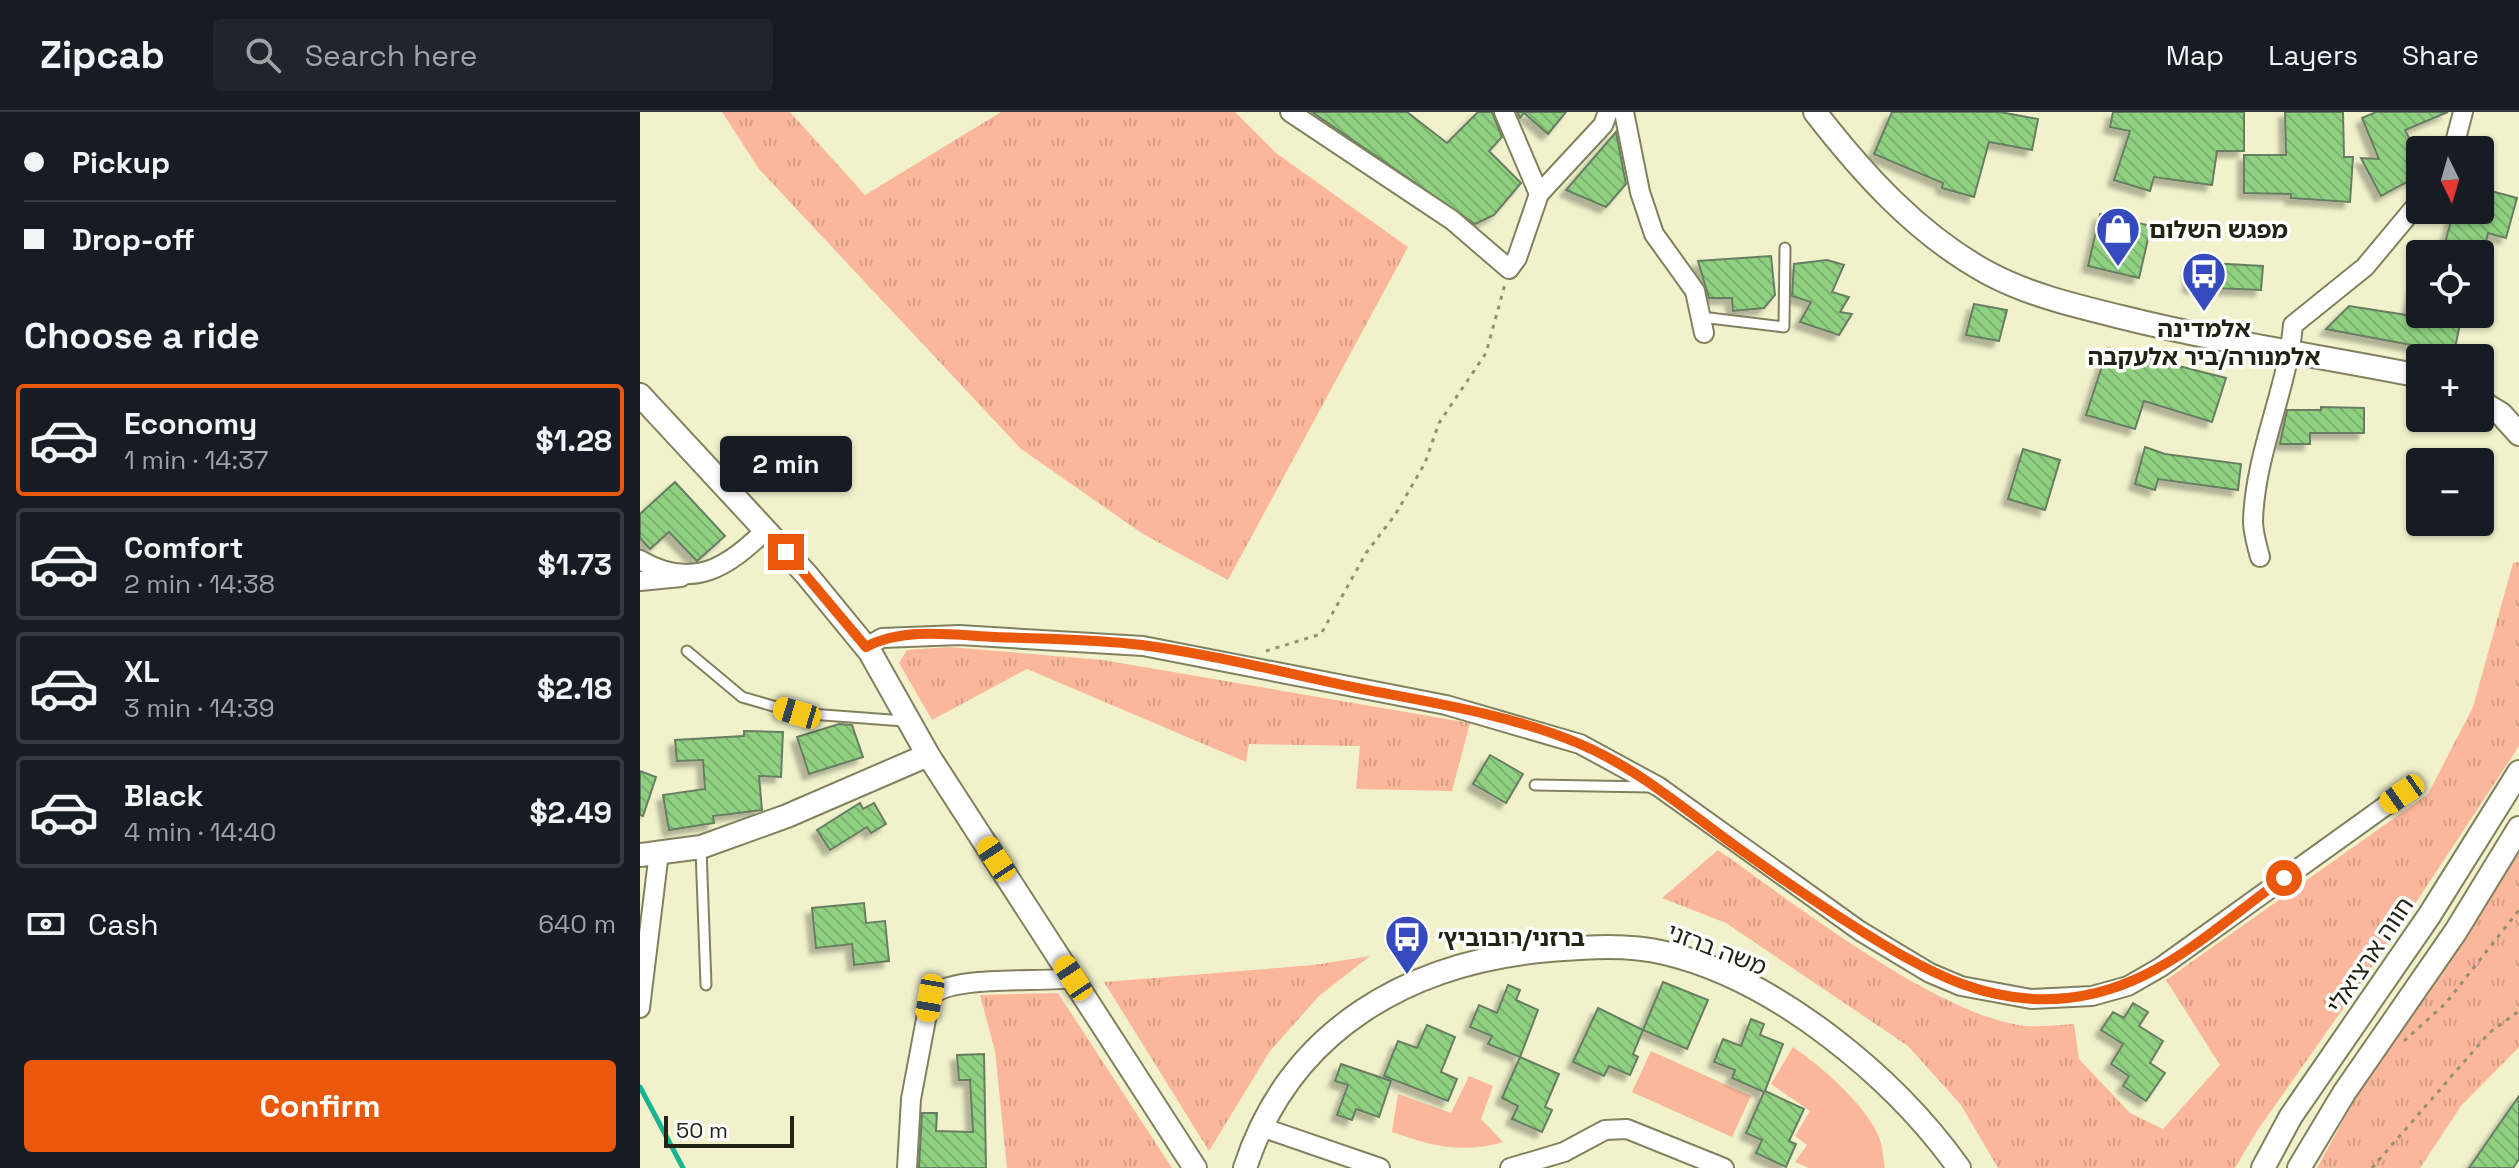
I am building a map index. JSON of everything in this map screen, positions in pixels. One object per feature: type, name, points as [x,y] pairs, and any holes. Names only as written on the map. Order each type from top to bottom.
[{"type":"street","points":[[1290,112],[1452,220],[1509,269],[1517,258],[1539,194],[1603,125],[1608,112]]},
{"type":"street","points":[[1504,112],[1539,194]]},
{"type":"street","points":[[1624,112],[1640,192],[1654,234],[1695,291],[1703,325]]},
{"type":"street","points":[[1815,112],[1896,206],[1940,242],[1987,272],[2024,290],[2194,336],[2406,374]]},
{"type":"street","points":[[2457,136],[2463,112]]},
{"type":"street","points":[[2260,557],[2253,522],[2269,422],[2290,354],[2293,325],[2365,267],[2406,218]]},
{"type":"street","points":[[640,395],[766,530],[866,647],[928,755],[1195,1168]]},
{"type":"street","points":[[2494,408],[2519,421]]},
{"type":"street","points":[[2494,409],[2519,434]]},
{"type":"street","points":[[640,581],[712,572],[735,559],[766,530]]},
{"type":"street","points":[[640,560],[692,576]]},
{"type":"street","points":[[866,647],[882,638],[903,636],[1092,641],[1143,646],[1446,705],[1529,728],[1580,744],[1659,787],[1735,845],[1860,931],[1930,973],[1961,986],[2031,999],[2092,996],[2128,986],[2161,967],[2402,794]]},
{"type":"street","points":[[640,1008],[650,853],[701,847],[787,816],[928,755]]},
{"type":"street","name":"חווה ארציאלי","points":[[2263,1168],[2291,1116],[2429,916],[2519,772]]},
{"type":"street","points":[[2299,1168],[2374,1050],[2439,958],[2519,828]]},
{"type":"street","name":"משה ברזני","points":[[1245,1168],[1261,1127],[1297,1068],[1355,1015],[1393,992],[1461,965],[1581,947],[1637,948],[1667,953],[1722,973],[1759,991],[1825,1035],[1900,1098],[1959,1168]]},
{"type":"street","points":[[907,1168],[911,1099],[930,998],[936,989],[952,984],[1049,982],[1073,978]]},
{"type":"street","points":[[1261,1127],[1348,1163],[1380,1168]]},
{"type":"street","points":[[1510,1168],[1564,1152],[1605,1130],[1627,1129],[1724,1168]]},
{"type":"lane","points":[[1703,325],[1784,327],[1785,248]]},
{"type":"lane","points":[[687,651],[742,697],[797,713],[910,721]]},
{"type":"lane","points":[[1535,785],[1659,787]]},
{"type":"lane","points":[[701,847],[706,985]]},
{"type":"path","points":[[1240,664],[1250,656],[1321,634],[1366,553],[1395,515],[1425,463],[1439,423],[1486,353],[1509,269]]},
{"type":"path","points":[[2374,1050],[2405,1041],[2421,1029],[2519,910]]},
{"type":"path","points":[[2372,1168],[2489,1033],[2519,1011]]},
{"type":"green space","points":[[722,112],[790,112],[865,195],[1001,112],[1235,112],[1276,153],[1408,247],[1228,580],[1143,534],[1021,449],[759,169]]},
{"type":"green space","points":[[2519,562],[2519,746],[2390,942],[2257,1131],[2235,1168],[1998,1168],[1961,1105],[1908,1046],[1726,923],[1662,898],[1718,850],[1867,954],[1950,1001],[1989,1017],[2025,1026],[2074,1024],[2079,1059],[2130,1113],[2163,1129],[2220,1065],[2166,980],[2428,794],[2473,707],[2513,563]]},
{"type":"green space","points":[[949,647],[1103,660],[1470,723],[1452,791],[1356,789],[1360,746],[1249,744],[1246,762],[1027,669],[932,720],[899,663],[907,650]]},
{"type":"green space","points":[[2519,850],[2519,1047],[2461,1106],[2420,1168],[2317,1168],[2362,1086]]},
{"type":"green space","points":[[1370,956],[1319,996],[1270,1051],[1209,1151],[1104,982],[1314,965]]},
{"type":"green space","points":[[1058,993],[1172,1168],[1007,1168],[995,1051],[980,995]]},
{"type":"green space","points":[[1793,1047],[1817,1065],[1864,1112],[1879,1137],[1885,1168],[1809,1168],[1795,1162],[1807,1145],[1795,1136],[1810,1111],[1771,1084]]},
{"type":"green space","points":[[1651,1051],[1751,1096],[1732,1137],[1632,1092]]},
{"type":"green space","points":[[1469,1076],[1493,1086],[1481,1119],[1503,1142],[1488,1146],[1447,1147],[1392,1132],[1398,1094],[1451,1113]]},
{"type":"building","points":[[1312,112],[1407,112],[1447,143],[1478,112],[1492,112],[1502,137],[1489,151],[1521,183],[1494,215],[1475,224]]},
{"type":"building","points":[[1517,112],[1566,112],[1548,134],[1524,113],[1520,118]]},
{"type":"building","points":[[1892,112],[2000,112],[2038,119],[2032,150],[1989,142],[1974,197],[1942,188],[1943,183],[1874,154]]},
{"type":"building","points":[[2113,112],[2244,112],[2244,151],[2217,151],[2212,185],[2154,177],[2150,191],[2114,180],[2130,131],[2110,127]]},
{"type":"building","points":[[2285,112],[2343,112],[2344,157],[2353,157],[2350,202],[2291,198],[2291,194],[2244,193],[2244,155],[2286,155]]},
{"type":"building","points":[[2376,112],[2448,112],[2405,130],[2408,136],[2406,183],[2381,196],[2361,158],[2379,159],[2362,118]]},
{"type":"building","points":[[1616,132],[1626,184],[1606,207],[1566,190]]},
{"type":"building","points":[[2494,192],[2517,198],[2506,238],[2488,233],[2486,240],[2446,240],[2450,224],[2494,224]]},
{"type":"building","points":[[2100,214],[2151,226],[2139,278],[2088,266]]},
{"type":"building","points":[[1771,256],[1775,295],[1764,308],[1733,311],[1732,298],[1709,298],[1698,261]]},
{"type":"building","points":[[1827,260],[1844,265],[1832,292],[1849,297],[1840,312],[1852,314],[1839,335],[1800,322],[1811,302],[1792,296],[1794,264]]},
{"type":"building","points":[[2190,262],[2263,266],[2261,290],[2189,287]]},
{"type":"building","points":[[1974,304],[2007,310],[1999,341],[1966,335]]},
{"type":"building","points":[[2349,306],[2406,315],[2406,328],[2459,328],[2456,344],[2406,344],[2326,329]]},
{"type":"building","points":[[2108,348],[2226,378],[2212,422],[2144,401],[2135,429],[2086,415]]},
{"type":"building","points":[[2321,407],[2364,408],[2364,433],[2310,433],[2310,444],[2280,444],[2287,410],[2321,410]]},
{"type":"building","points":[[2145,447],[2165,454],[2241,464],[2238,490],[2158,479],[2155,490],[2135,484]]},
{"type":"building","points":[[2023,449],[2060,460],[2045,510],[2008,499]]},
{"type":"building","points":[[675,482],[725,536],[697,561],[669,532],[650,549],[640,538],[640,514]]},
{"type":"building","points":[[839,724],[852,725],[863,757],[809,774],[797,737]]},
{"type":"building","points":[[744,731],[783,732],[781,777],[759,776],[762,810],[713,816],[714,823],[669,830],[663,795],[705,789],[703,760],[677,761],[675,740],[744,736]]},
{"type":"building","points":[[1490,755],[1523,774],[1506,803],[1473,784]]},
{"type":"building","points":[[640,771],[656,777],[643,816],[640,815]]},
{"type":"building","points":[[860,803],[863,809],[874,803],[886,824],[871,833],[867,827],[830,850],[817,830]]},
{"type":"building","points":[[864,903],[866,923],[885,921],[889,961],[854,965],[852,944],[816,948],[812,908]]},
{"type":"building","points":[[1663,982],[1708,1000],[1687,1049],[1643,1030]]},
{"type":"building","points":[[1508,985],[1520,990],[1516,1000],[1538,1010],[1520,1057],[1488,1044],[1492,1036],[1470,1027],[1479,1005],[1497,1013]]},
{"type":"building","points":[[2133,1003],[2148,1012],[2139,1026],[2163,1041],[2150,1063],[2165,1073],[2146,1101],[2123,1086],[2129,1076],[2111,1064],[2123,1044],[2101,1030],[2113,1012],[2124,1018]]},
{"type":"building","points":[[1598,1008],[1643,1030],[1633,1054],[1638,1057],[1630,1075],[1609,1066],[1604,1076],[1573,1062]]},
{"type":"building","points":[[1751,1019],[1764,1024],[1760,1035],[1783,1044],[1765,1091],[1804,1109],[1789,1141],[1796,1144],[1786,1167],[1756,1153],[1762,1140],[1746,1133],[1764,1092],[1732,1078],[1735,1070],[1714,1062],[1723,1039],[1741,1046]]},
{"type":"building","points":[[1427,1025],[1455,1037],[1441,1072],[1457,1079],[1448,1101],[1384,1076],[1398,1041],[1417,1048]]},
{"type":"building","points":[[984,1054],[986,1168],[919,1168],[922,1113],[937,1113],[936,1131],[973,1132],[970,1080],[959,1080],[957,1055]]},
{"type":"building","points":[[1520,1057],[1559,1074],[1545,1107],[1552,1110],[1542,1132],[1512,1119],[1518,1106],[1502,1098]]},
{"type":"building","points":[[1341,1064],[1391,1081],[1379,1117],[1356,1109],[1352,1120],[1337,1115],[1348,1085],[1335,1081]]},
{"type":"building","points":[[2519,1096],[2519,1159],[2513,1168],[2469,1168]]},
{"type":"waterway","points":[[640,1087],[683,1168]]},
{"type":"place","name":"מפגש השלום","points":[[2118,268]]},
{"type":"place","name":"אלמדינה אלמנורה/ביר אלעקבה","points":[[2204,313]]},
{"type":"place","name":"ברזני/רובוביץ׳","points":[[1407,976]]},
{"type":"route","points":[[786,552],[866,647],[882,638],[959,635],[1143,646],[1446,705],[1580,744],[1659,787],[1735,845],[1860,931],[1930,973],[1961,986],[1993,994],[2063,999],[2092,996],[2128,986],[2161,967],[2284,878]]}]
